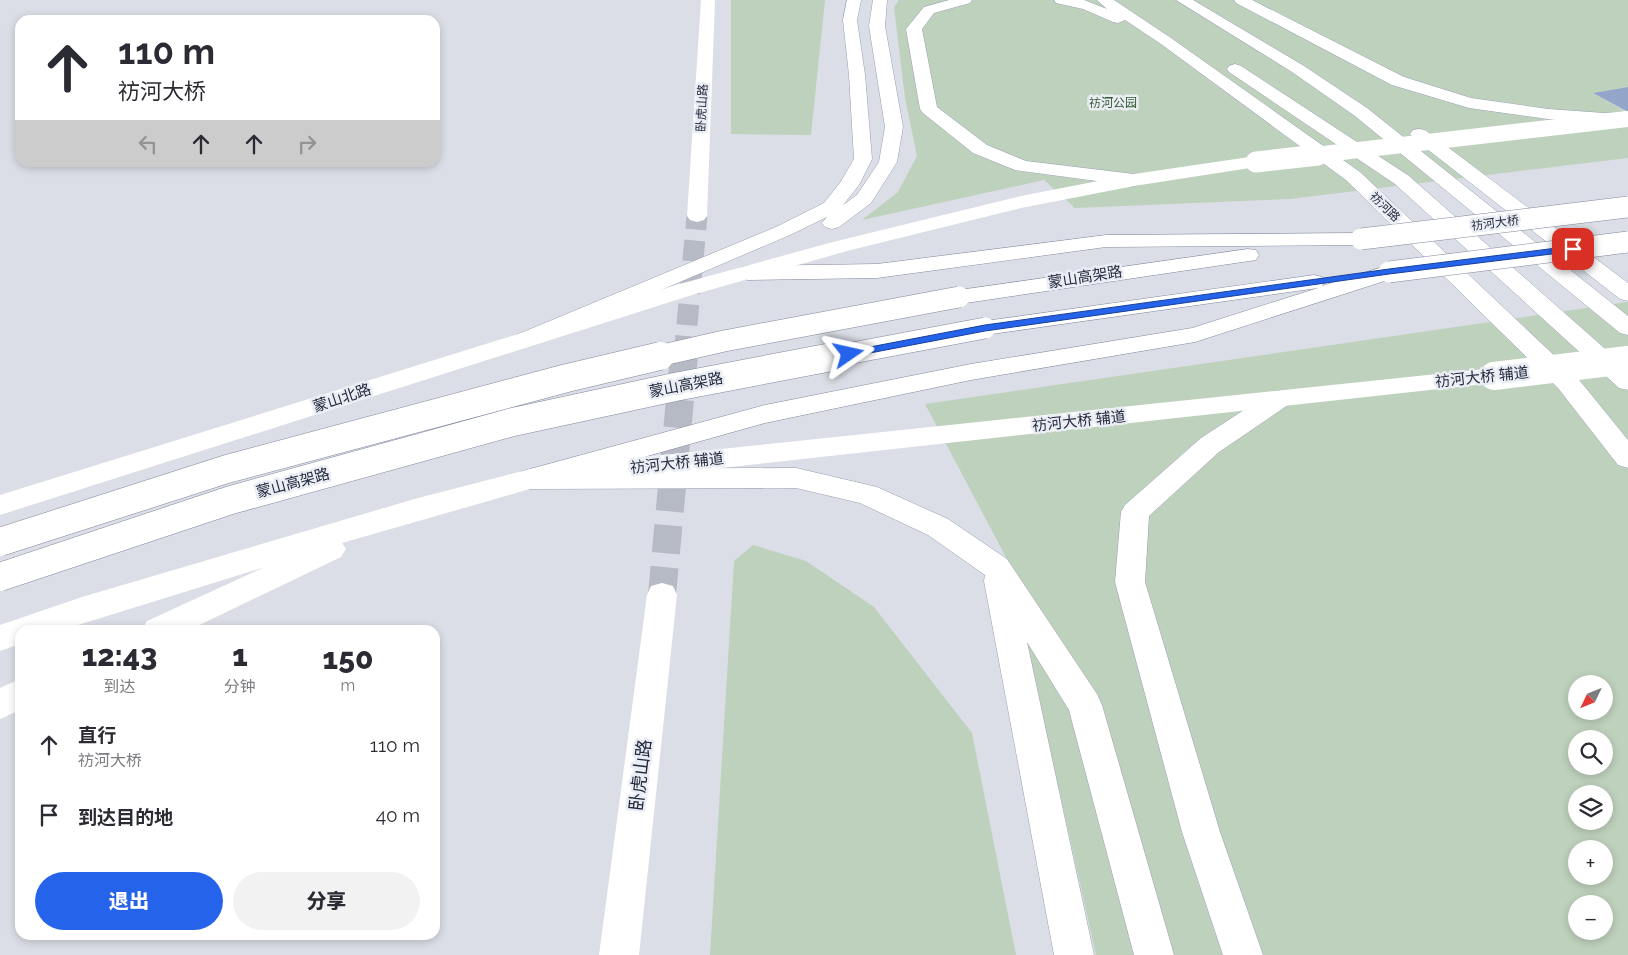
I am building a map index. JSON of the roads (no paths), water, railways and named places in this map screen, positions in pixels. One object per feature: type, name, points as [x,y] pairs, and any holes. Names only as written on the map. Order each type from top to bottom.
[{"type":"main road","name":"卧虎山路","points":[[697,216],[708,0]]},
{"type":"main road","points":[[524,340],[783,231],[831,207],[850,186],[863,159],[857,75],[850,20],[854,0]]},
{"type":"main road","points":[[684,290],[817,235],[864,199],[888,162],[894,127],[877,26],[880,0]]},
{"type":"main road","points":[[965,0],[929,10],[914,29],[929,109],[980,149],[1022,166],[1134,180]]},
{"type":"main road","points":[[1061,0],[1087,5],[1166,41]]},
{"type":"main road","name":"祊河路","points":[[1104,0],[1166,41],[1353,176],[1567,382],[1628,458]]},
{"type":"main road","name":"祊河路","points":[[1131,0],[1402,180],[1628,382]]},
{"type":"main road","points":[[1183,0],[1298,69],[1362,112],[1628,328]]},
{"type":"main road","points":[[1208,0],[1323,65]]},
{"type":"main road","points":[[1241,0],[1398,81],[1470,104],[1548,114],[1628,119]]},
{"type":"main road","points":[[684,290],[840,246],[954,218],[1021,202],[1134,180],[1256,162],[1628,119]]},
{"type":"main road","points":[[1408,126],[1628,294]]},
{"type":"main road","name":"祊河大桥","points":[[1361,239],[1628,208]]},
{"type":"main road","points":[[748,273],[877,271],[1106,241],[1361,239]]},
{"type":"main road","name":"蒙山高架路","points":[[0,542],[227,469],[567,378],[724,341],[959,297],[1113,273],[1361,239]]},
{"type":"main road","points":[[38,625],[82,610],[418,509],[765,414],[971,372],[1194,335],[1389,272],[1628,242]]},
{"type":"main road","name":"蒙山高架路","points":[[0,577],[231,500],[513,422],[675,387],[985,328],[1389,272]]},
{"type":"main road","name":"蒙山北路","points":[[0,505],[206,442],[684,290]]},
{"type":"main road","name":"祊河大桥 辅道","points":[[530,478],[1494,376],[1628,360]]},
{"type":"main road","points":[[1243,955],[1201,832],[1130,582],[1135,512],[1210,445],[1279,399]]},
{"type":"main road","points":[[530,478],[796,478],[867,494],[938,527],[996,567],[1085,705],[1154,955]]},
{"type":"main road","points":[[169,625],[418,509]]},
{"type":"main road","points":[[996,567],[1074,955]]},
{"type":"main road","name":"卧虎山路","points":[[619,955],[662,595]]},
{"type":"main road","points":[[0,638],[15,633]]},
{"type":"main road","points":[[0,704],[15,696]]},
{"type":"water","points":[[1628,87],[1628,112],[1593,93]]},
{"type":"tunnel","points":[[684,357],[697,216]]},
{"type":"tunnel","points":[[662,595],[684,356]]},
{"type":"park label","name":"祊河公园","points":[[1113,103]]}]
